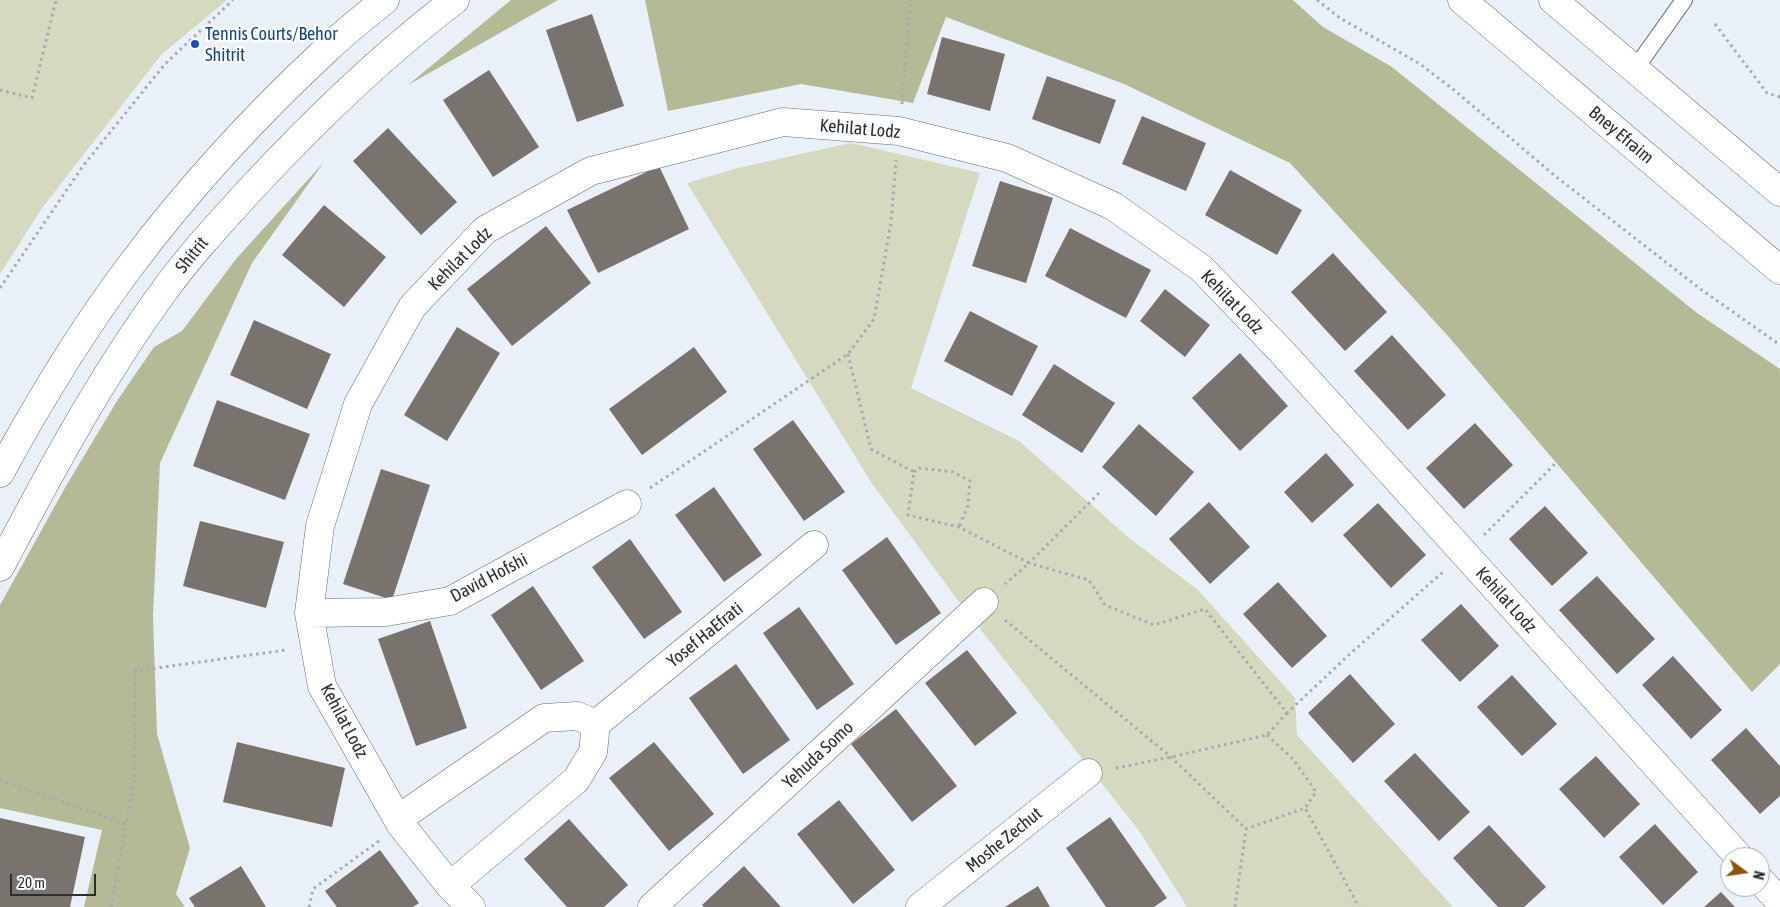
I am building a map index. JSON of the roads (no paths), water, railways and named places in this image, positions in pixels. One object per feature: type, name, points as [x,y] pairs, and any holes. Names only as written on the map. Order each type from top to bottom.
[{"type":"street","points":[[0,472],[40,400],[95,315],[131,264],[170,216],[245,130],[327,49],[385,0]]},
{"type":"street","name":"Shitrit","points":[[0,567],[77,425],[132,337],[203,241],[277,161],[361,79],[455,0]]},
{"type":"street","name":"Bney Efraim","points":[[1462,0],[1780,270]]},
{"type":"street","points":[[1554,0],[1780,192]]},
{"type":"street","name":"Kehilat Lodz","points":[[471,907],[450,886],[399,822],[322,686],[309,613],[320,526],[358,404],[412,307],[485,230],[591,171],[783,122],[899,131],[1007,158],[1112,206],[1200,268],[1282,352],[1730,847]]},
{"type":"street","name":"David Hofshi","points":[[309,613],[386,612],[450,600],[627,504]]},
{"type":"street","name":"Yosef HaEfrati","points":[[596,724],[814,546]]},
{"type":"street","name":"Yehuda Somo","points":[[652,907],[984,602]]},
{"type":"street","points":[[399,822],[544,718],[577,716],[596,724],[593,752],[576,780],[450,886]]},
{"type":"street","name":"Moshe Zechut","points":[[920,907],[1088,773]]},
{"type":"street","points":[[1770,891],[1780,902]]},
{"type":"lane","points":[[1634,69],[1684,0]]},
{"type":"place","name":"Tennis Courts/Behor Shitrit","points":[[195,44]]}]
